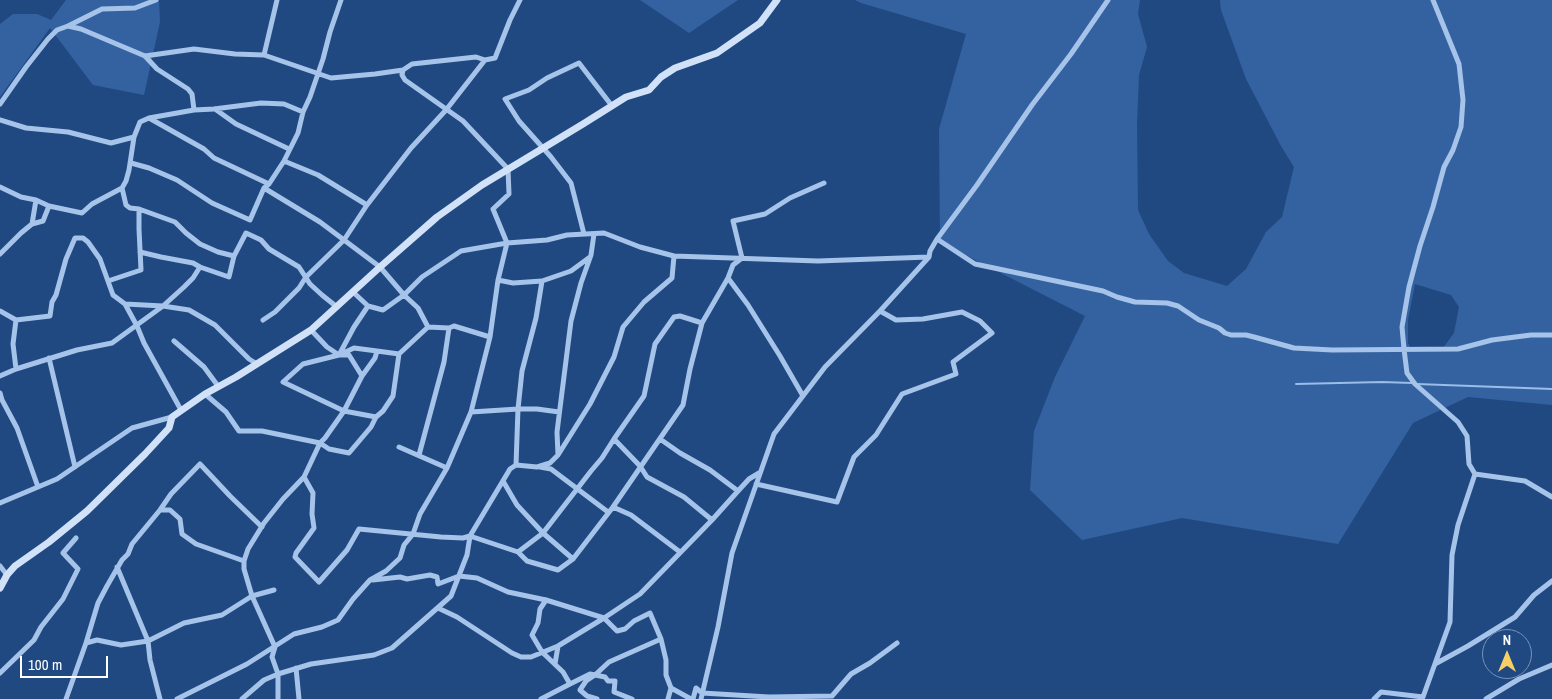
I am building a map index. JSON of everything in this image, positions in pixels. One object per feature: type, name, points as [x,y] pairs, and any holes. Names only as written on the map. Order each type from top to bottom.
[{"type":"street","points":[[0,104],[26,67],[57,30],[102,9],[135,8],[156,0]]},
{"type":"street","points":[[264,55],[277,0]]},
{"type":"street","points":[[130,163],[149,168],[177,180],[212,203],[250,220],[264,188],[269,184],[284,161],[298,133],[303,112],[341,0]]},
{"type":"street","points":[[145,56],[194,50],[264,55],[331,78],[403,70],[412,64],[476,57],[485,60],[495,58],[520,0]]},
{"type":"street","points":[[0,503],[57,478],[132,428],[172,417],[205,394],[310,330],[437,217],[482,185],[626,97],[649,90],[661,77],[675,68],[717,53],[760,23],[777,0]]},
{"type":"street","points":[[701,696],[718,628],[732,553],[774,434],[825,367],[929,257],[930,251],[937,239],[1108,0]]},
{"type":"street","points":[[1374,699],[1381,692],[1422,698],[1450,622],[1452,555],[1458,525],[1475,474],[1469,464],[1467,436],[1458,422],[1415,384],[1407,373],[1404,350],[1402,327],[1409,287],[1444,167],[1461,128],[1463,100],[1459,64],[1433,0]]},
{"type":"street","points":[[68,26],[81,29],[145,56],[157,69],[188,88],[192,94],[194,110]]},
{"type":"street","points":[[263,320],[275,312],[299,288],[306,277],[344,240],[367,205],[411,148],[446,110],[485,60]]},
{"type":"street","points":[[584,234],[571,183],[505,99],[529,90],[547,78],[579,63],[612,106]]},
{"type":"street","points":[[177,699],[247,664],[294,634],[338,620],[370,580],[386,571],[400,558],[404,545],[413,534],[420,514],[447,468],[471,412],[490,337],[498,280],[507,243],[493,209],[509,194],[508,169],[463,121],[405,80],[402,75],[403,70]]},
{"type":"street","points":[[0,187],[20,197],[82,213],[92,204],[122,188],[126,182],[134,137],[140,122],[149,118],[194,110],[261,103],[284,104],[303,112]]},
{"type":"street","points":[[214,109],[236,124],[289,149]]},
{"type":"street","points":[[149,118],[204,149],[214,158],[269,184]]},
{"type":"street","points":[[0,120],[26,128],[68,132],[111,144],[134,137]]},
{"type":"street","points":[[284,161],[318,175],[367,205]]},
{"type":"street","points":[[742,258],[732,221],[765,214],[790,198],[824,183]]},
{"type":"street","points":[[122,188],[126,205],[130,208],[139,209],[175,222],[186,233],[206,246],[218,252],[234,256]]},
{"type":"street","points":[[264,188],[320,222],[380,266],[404,295],[418,308],[428,327]]},
{"type":"street","points":[[32,224],[36,200]]},
{"type":"street","points":[[0,254],[32,224],[43,221],[49,206]]},
{"type":"street","points":[[108,281],[141,270],[138,230],[139,209]]},
{"type":"street","points":[[140,252],[193,263],[229,277],[234,256],[246,233],[261,240],[269,249],[299,266],[322,295],[337,307]]},
{"type":"street","points":[[558,455],[556,432],[571,321],[581,282],[592,256],[594,234]]},
{"type":"street","points":[[353,292],[368,306],[383,310],[404,295],[422,277],[461,251],[507,243],[548,240],[566,235],[604,234],[640,247],[674,256],[818,261],[929,257]]},
{"type":"street","points":[[0,310],[16,320],[50,316],[52,302],[75,238],[83,238],[100,259],[113,294],[125,304],[181,410]]},
{"type":"street","points":[[937,239],[975,264],[1103,291],[1135,302],[1167,303],[1178,306],[1199,320],[1219,328],[1231,336],[1246,335],[1294,348],[1332,350],[1458,349],[1492,340],[1532,335],[1552,335]]},
{"type":"street","points":[[498,280],[513,282],[542,281],[571,271],[592,256]]},
{"type":"street","points":[[537,467],[550,463],[558,455],[590,404],[614,357],[623,327],[644,302],[672,278],[674,256]]},
{"type":"street","points":[[304,477],[313,493],[312,514],[314,528],[295,557],[319,582],[347,550],[360,529],[441,537],[463,538],[470,536],[518,552],[527,561],[558,570],[574,559],[613,507],[683,406],[702,323],[728,278],[733,265],[742,258]]},
{"type":"street","points":[[0,376],[49,358],[112,343],[137,326],[184,288],[200,267]]},
{"type":"street","points":[[728,278],[748,305],[803,396]]},
{"type":"street","points":[[516,465],[518,409],[522,371],[536,318],[542,281]]},
{"type":"street","points":[[125,304],[163,306],[189,310],[215,326],[249,359],[257,364]]},
{"type":"street","points":[[339,355],[368,306]]},
{"type":"street","points":[[756,484],[837,502],[854,457],[876,435],[902,394],[956,374],[952,362],[992,333],[980,321],[962,312],[923,319],[896,320],[880,311]]},
{"type":"street","points":[[518,552],[543,533],[602,458],[644,396],[655,344],[674,317],[680,316],[702,323]]},
{"type":"street","points":[[16,320],[13,344],[16,369]]},
{"type":"street","points":[[205,394],[226,412],[239,430],[262,431],[320,443],[329,449],[349,453],[393,396],[399,354],[428,327],[449,328],[454,326],[490,337]]},
{"type":"street","points":[[419,455],[444,362],[449,328]]},
{"type":"street","points":[[310,330],[327,347],[339,355],[349,356],[362,376]]},
{"type":"street","points":[[174,341],[204,367],[218,386]]},
{"type":"street","points":[[376,417],[344,411],[283,382],[304,364],[339,355],[354,348],[399,354]]},
{"type":"street","points":[[278,699],[278,674],[272,658],[275,647],[252,596],[244,569],[244,562],[248,549],[262,527],[283,499],[304,477],[320,443],[344,411],[377,352]]},
{"type":"street","points":[[49,358],[76,467]]},
{"type":"street","points":[[0,393],[17,428],[38,487]]},
{"type":"street","points":[[471,412],[537,409],[559,412]]},
{"type":"street","points":[[0,588],[7,575],[15,566],[49,542],[87,511],[145,454],[170,428],[172,417]]},
{"type":"street","points":[[660,439],[710,470],[738,491]]},
{"type":"street","points":[[614,440],[640,466],[646,478],[684,498],[712,520]]},
{"type":"street","points":[[399,447],[447,468]]},
{"type":"street","points":[[66,699],[98,603],[117,568],[128,554],[132,544],[171,494],[200,464],[262,527]]},
{"type":"street","points":[[242,699],[264,680],[278,674],[311,664],[374,655],[392,648],[451,596],[467,555],[470,536],[510,469],[516,465],[551,469],[608,512]]},
{"type":"street","points":[[438,608],[457,617],[521,657],[531,657],[558,646],[640,594],[749,479],[759,473]]},
{"type":"street","points":[[1475,474],[1525,481],[1552,497]]},
{"type":"street","points":[[503,481],[517,504],[543,533],[574,559]]},
{"type":"street","points":[[613,507],[631,515],[680,552]]},
{"type":"street","points":[[160,510],[170,510],[180,519],[182,534],[196,544],[244,562]]},
{"type":"street","points":[[0,673],[34,640],[41,627],[63,599],[78,569],[63,553],[76,538]]},
{"type":"street","points":[[0,566],[7,575]]},
{"type":"street","points":[[117,568],[148,641],[150,660],[160,699]]},
{"type":"street","points":[[370,580],[408,579],[430,575],[437,577],[438,584],[458,576],[476,578],[508,592],[546,600],[604,618],[617,631],[630,626],[634,621],[650,613],[661,639],[666,660],[666,675],[672,688],[692,699],[696,688],[701,696]]},
{"type":"street","points":[[1435,664],[1515,617],[1534,595],[1552,581]]},
{"type":"street","points":[[86,643],[97,640],[121,645],[148,641],[184,623],[222,615],[252,596],[274,590]]},
{"type":"street","points":[[546,600],[540,609],[538,623],[532,635],[542,652],[563,672],[570,684]]},
{"type":"street","points":[[597,699],[587,696],[580,690],[586,681],[609,662],[661,639]]},
{"type":"street","points":[[701,696],[832,696],[852,674],[897,642]]},
{"type":"street","points":[[555,664],[558,646]]},
{"type":"street","points":[[1486,699],[1519,678],[1552,665]]},
{"type":"street","points":[[296,668],[299,699]]},
{"type":"street","points":[[541,699],[590,674],[605,677],[608,681],[615,681],[614,692],[632,699]]},
{"type":"street","points":[[668,699],[672,688]]},
{"type":"street","points":[[254,690],[254,699]]},
{"type":"shaded area","points":[[66,0],[159,0],[160,22],[144,95],[93,85],[50,28],[0,97],[0,24],[13,14],[37,14],[51,20]]},
{"type":"shaded area","points":[[640,0],[738,0],[689,33]]},
{"type":"shaded area","points":[[855,0],[1140,0],[1138,14],[1147,47],[1139,75],[1137,124],[1138,210],[1149,234],[1168,261],[1184,273],[1227,286],[1246,269],[1266,232],[1282,217],[1294,167],[1246,79],[1221,10],[1220,0],[1552,0],[1552,405],[1468,397],[1413,423],[1338,544],[1182,518],[1082,540],[1030,490],[1034,431],[1055,377],[1085,316],[940,242],[939,129],[966,34]],"holes":[[[1415,284],[1451,295],[1459,307],[1454,333],[1443,348],[1411,349],[1408,343],[1408,320]]]},
{"type":"waterway","points":[[1296,384],[1412,383]]},
{"type":"waterway","points":[[1417,384],[1552,389]]}]
